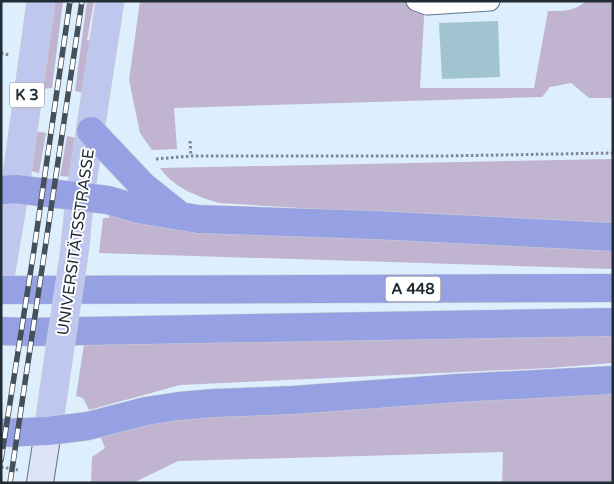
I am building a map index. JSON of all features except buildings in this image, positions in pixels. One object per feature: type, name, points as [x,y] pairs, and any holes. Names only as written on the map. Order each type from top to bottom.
[{"type":"highway","points":[[91,131],[143,186],[179,215]]},
{"type":"highway","points":[[8,189],[108,200],[138,209],[198,219],[373,225],[613,238]]},
{"type":"highway","name":"A 448","points":[[1,290],[613,288]]},
{"type":"highway","name":"A 448","points":[[1,331],[613,322]]},
{"type":"highway","points":[[1,433],[48,431],[88,426],[146,411],[179,406],[613,380]]},
{"type":"main road","name":"K 3","points":[[3,263],[8,189],[41,1]]},
{"type":"main road","name":"UNIVERSITÄTSSTRASSE","points":[[40,483],[74,255],[80,197],[110,1]]},
{"type":"street","points":[[416,1],[427,5],[490,1]]},
{"type":"path","points":[[190,142],[191,156]]},
{"type":"path","points":[[156,159],[191,156],[443,156],[613,153]]},
{"type":"shaded area","points":[[55,1],[63,1],[52,88],[42,89]]},
{"type":"shaded area","points":[[87,1],[94,1],[87,40],[91,40],[83,93],[75,91]]},
{"type":"shaded area","points":[[140,1],[425,1],[420,88],[534,88],[548,11],[573,9],[586,1],[613,1],[613,98],[589,98],[571,83],[550,87],[542,97],[174,108],[177,149],[152,150],[140,133],[129,80]]},
{"type":"shaded area","points":[[35,131],[46,133],[39,173],[31,171]]},
{"type":"shaded area","points":[[67,136],[77,138],[71,177],[60,176]]},
{"type":"shaded area","points":[[613,159],[613,227],[219,203],[179,186],[160,168]]},
{"type":"shaded area","points":[[109,210],[148,223],[199,233],[373,235],[613,248],[613,269],[99,253],[103,218],[109,218]]},
{"type":"shaded area","points":[[613,335],[613,363],[549,368],[180,385],[89,410],[83,398],[76,396],[85,338]]},
{"type":"shaded area","points":[[613,387],[613,483],[502,483],[503,452],[178,461],[133,483],[91,483],[92,457],[105,448],[101,438],[112,428],[153,418]]},
{"type":"railway","points":[[1,460],[70,1]]},
{"type":"railway","points":[[10,483],[82,1]]}]
